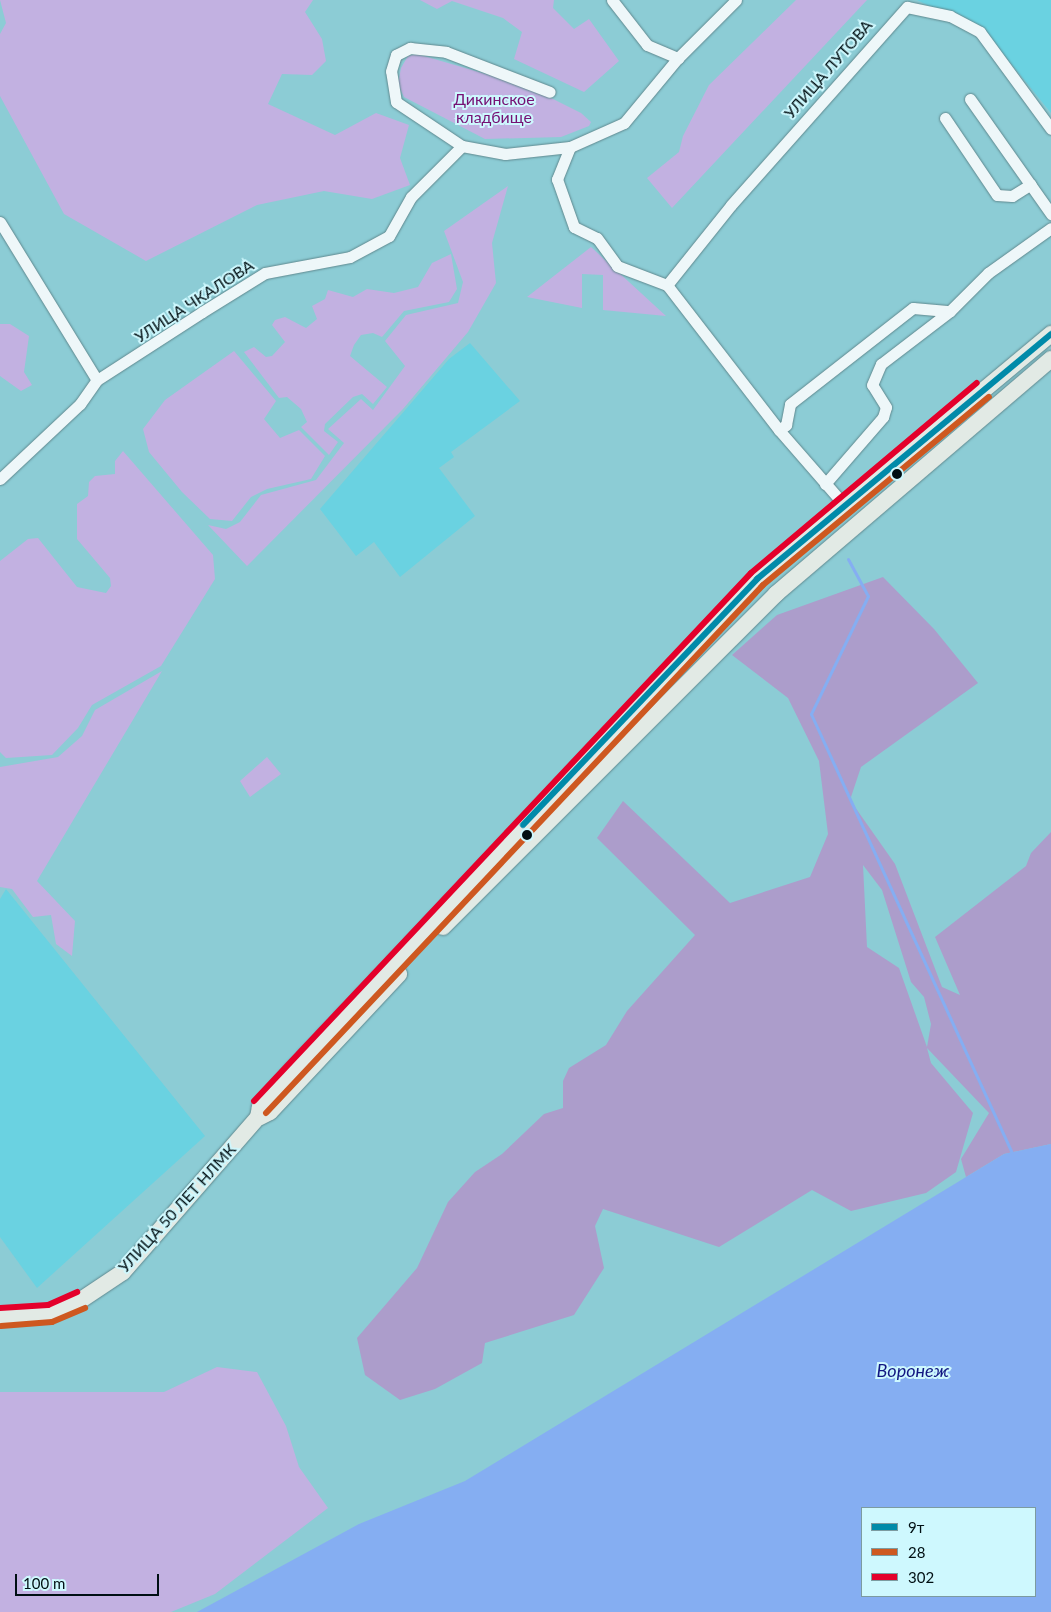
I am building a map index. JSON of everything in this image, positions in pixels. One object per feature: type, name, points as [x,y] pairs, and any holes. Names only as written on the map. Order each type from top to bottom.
[{"type":"main road","points":[[1048,361],[1051,335]]},
{"type":"main road","name":"УЛИЦА 50 ЛЕТ НЛМК","points":[[410,954],[757,579],[1051,335]]},
{"type":"main road","name":"УЛИЦА 50 ЛЕТ НЛМК","points":[[5,1318],[50,1314],[81,1300],[123,1272],[256,1119],[260,1107],[292,1070],[640,725],[776,594],[1048,361]]},
{"type":"street","points":[[612,0],[647,45],[678,58]]},
{"type":"street","points":[[550,92],[446,52],[410,48],[396,55],[391,71],[396,102],[462,146],[505,154],[570,147],[608,133],[624,123],[678,58],[736,0]]},
{"type":"street","name":"УЛИЦА ЛУТОВА","points":[[667,285],[894,18],[912,3],[950,16],[980,32],[1051,129]]},
{"type":"street","points":[[970,99],[1051,214]]},
{"type":"street","points":[[945,118],[997,195],[1012,196],[1031,184]]},
{"type":"street","name":"УЛИЦА ЧКАЛОВА","points":[[0,478],[80,404],[97,380],[265,273],[350,257],[389,236],[411,197],[462,146]]},
{"type":"street","points":[[570,147],[557,179],[574,227],[597,238],[617,266],[667,285],[779,430],[825,484],[848,502]]},
{"type":"street","points":[[0,222],[97,380]]},
{"type":"street","points":[[825,484],[883,417],[886,407],[872,385],[881,364],[950,311],[988,273],[1051,228]]},
{"type":"street","points":[[779,430],[786,426],[790,404],[913,308],[950,311]]},
{"type":"shaded area","points":[[917,0],[1051,0],[1051,113],[988,35]]},
{"type":"shaded area","points":[[470,343],[520,401],[451,452],[454,457],[439,468],[475,516],[400,577],[374,542],[356,556],[320,509],[449,359]]},
{"type":"shaded area","points":[[883,577],[934,629],[978,683],[861,767],[850,800],[895,864],[942,987],[960,995],[935,937],[1026,866],[1031,853],[1051,832],[1051,1144],[1004,1154],[966,1177],[961,1159],[989,1113],[927,1048],[931,1063],[973,1113],[956,1172],[926,1193],[851,1211],[812,1190],[719,1247],[603,1209],[595,1226],[604,1268],[574,1315],[485,1343],[482,1363],[435,1389],[400,1400],[365,1375],[357,1338],[417,1268],[448,1202],[475,1172],[502,1154],[544,1114],[563,1108],[563,1081],[569,1068],[606,1045],[627,1011],[695,935],[597,838],[623,801],[730,903],[810,877],[828,834],[819,761],[788,698],[732,655],[777,615]],"holes":[[[863,865],[882,890],[911,982],[924,997],[931,1024],[927,1047],[899,968],[867,947]]]},
{"type":"shaded area","points":[[6,889],[205,1136],[37,1288],[0,1237],[0,899]]},
{"type":"green space","points":[[0,0],[313,0],[305,12],[322,39],[326,61],[312,75],[282,74],[268,104],[335,135],[376,113],[409,125],[400,158],[410,185],[372,199],[324,191],[257,205],[146,261],[64,214],[0,96],[0,34],[6,23]]},
{"type":"green space","points":[[420,0],[554,0],[553,8],[574,29],[589,19],[619,61],[584,92],[514,59],[522,32],[503,18],[452,1],[437,9]]},
{"type":"green space","points":[[796,0],[867,0],[672,208],[647,178],[679,152],[683,136],[709,85]]},
{"type":"green space","name":"Дикинское кладбище","points":[[417,54],[527,86],[581,113],[591,122],[589,126],[561,137],[485,139],[404,97],[398,84],[401,68],[408,56]]},
{"type":"green space","points":[[508,186],[492,243],[496,283],[468,332],[403,409],[247,566],[208,525],[226,529],[240,522],[261,495],[316,480],[344,443],[328,429],[361,399],[373,410],[405,366],[385,341],[406,315],[458,303],[463,282],[444,231]]},
{"type":"green space","points":[[591,247],[666,316],[603,310],[603,275],[582,274],[582,308],[527,297]]},
{"type":"green space","points":[[451,254],[457,289],[449,302],[404,311],[382,337],[373,333],[361,335],[354,345],[350,356],[387,387],[373,404],[362,394],[353,397],[325,424],[324,431],[338,442],[329,455],[301,427],[307,422],[301,409],[287,397],[279,398],[244,352],[254,347],[266,357],[272,356],[285,342],[272,325],[275,320],[285,317],[306,328],[317,319],[312,306],[325,299],[328,290],[353,297],[367,289],[394,293],[418,287],[432,263]]},
{"type":"green space","points":[[0,324],[10,324],[29,336],[24,372],[32,385],[21,391],[0,376]]},
{"type":"green space","points":[[234,351],[276,401],[264,419],[280,438],[299,430],[325,456],[311,479],[267,489],[251,497],[232,521],[210,519],[182,492],[149,452],[143,429],[165,400]]},
{"type":"green space","points":[[123,451],[213,555],[215,579],[161,666],[92,705],[78,728],[52,755],[6,758],[0,752],[0,561],[28,539],[38,538],[77,587],[106,593],[111,586],[110,578],[77,539],[77,504],[88,496],[89,482],[95,476],[115,474],[115,461]]},
{"type":"green space","points":[[162,671],[37,881],[75,921],[72,956],[56,944],[51,915],[33,917],[12,889],[0,887],[0,767],[58,757],[82,736],[95,710]]},
{"type":"green space","points":[[267,757],[281,774],[250,797],[240,781]]},
{"type":"green space","points":[[217,1367],[257,1372],[286,1426],[299,1467],[328,1508],[215,1594],[171,1612],[0,1612],[0,1392],[164,1392]]},
{"type":"water","name":"Воронеж","points":[[1051,1144],[1051,1612],[197,1612],[359,1524],[465,1481],[1004,1154]]},
{"type":"waterway","points":[[848,559],[868,596],[811,714],[1012,1153]]},
{"type":"transit line","name":"9т","points":[[523,825],[757,579],[1051,334]]},
{"type":"transit line","name":"302","points":[[254,1101],[751,573],[977,383]]},
{"type":"transit line","name":"28","points":[[266,1113],[763,585],[989,397]]},
{"type":"transit line","name":"302","points":[[0,1308],[48,1305],[77,1292]]},
{"type":"transit line","name":"28","points":[[1,1326],[52,1322],[85,1308]]}]
